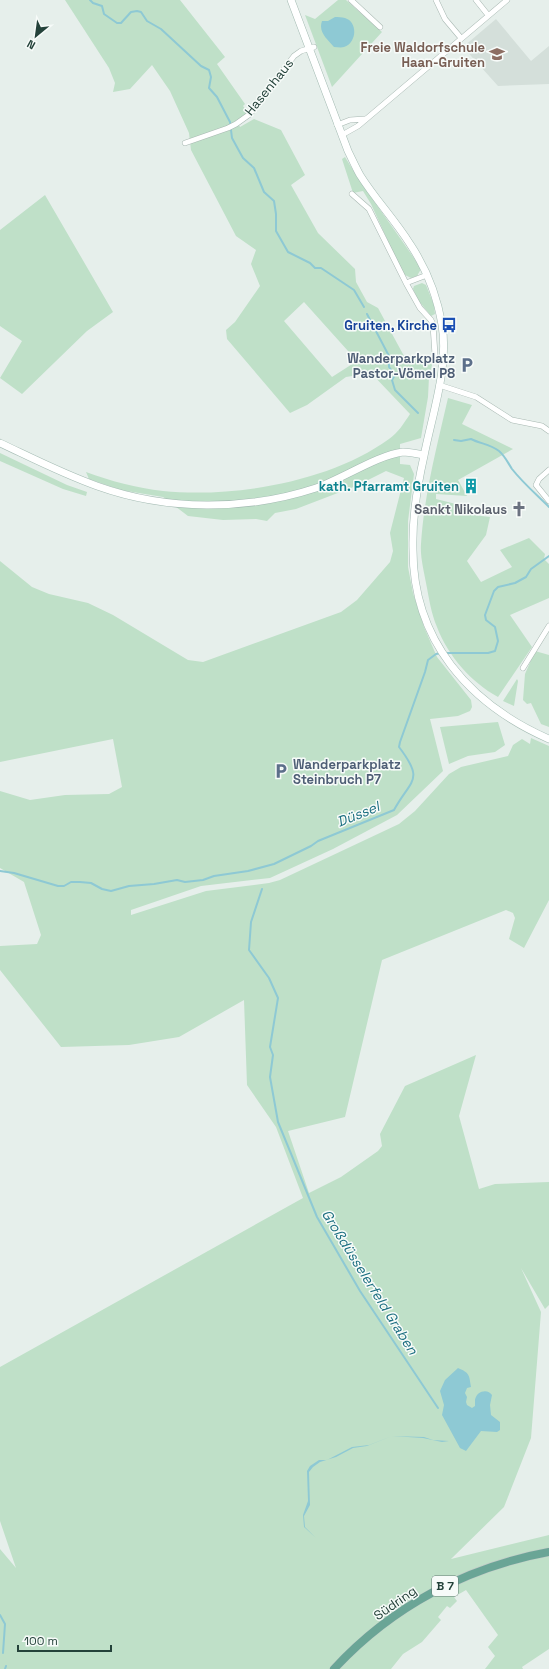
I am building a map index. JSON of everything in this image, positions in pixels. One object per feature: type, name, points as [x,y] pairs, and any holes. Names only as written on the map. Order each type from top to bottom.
[{"type":"main road","points":[[291,0],[311,48],[337,125],[360,175],[410,243],[427,274],[436,299],[442,327],[443,354],[439,385],[424,455],[414,522],[414,566],[417,592],[424,616],[439,649],[453,669],[478,696],[493,708],[526,728],[549,739]]},
{"type":"main road","points":[[0,443],[47,466],[96,486],[121,494],[173,503],[202,505],[255,502],[296,494],[341,478],[394,454],[411,452],[424,455]]},
{"type":"main road","name":"Südring","points":[[334,1669],[354,1647],[423,1596],[482,1570],[549,1552]]},
{"type":"street","points":[[350,0],[380,27]]},
{"type":"street","points":[[436,0],[446,19],[461,38]]},
{"type":"street","points":[[476,0],[488,15]]},
{"type":"street","points":[[342,135],[358,126],[364,119],[507,0]]},
{"type":"street","name":"Hasenhaus","points":[[185,143],[228,128],[250,114],[294,56],[301,51],[311,48]]},
{"type":"street","points":[[337,125],[350,120],[364,119]]},
{"type":"street","points":[[352,194],[369,209],[406,283],[420,308],[433,325],[435,355]]},
{"type":"street","points":[[406,283],[427,274]]},
{"type":"street","points":[[439,385],[476,397],[512,420],[542,426],[549,431]]},
{"type":"street","points":[[549,470],[536,481],[538,488],[549,501]]},
{"type":"street","points":[[523,668],[549,626]]},
{"type":"shaded area","name":"Freie Waldorfschule Haan-Gruiten","points":[[496,19],[531,61],[549,46],[549,84],[498,86],[463,47]]},
{"type":"green space","points":[[65,0],[180,0],[225,57],[217,64],[245,104],[243,106],[248,112],[237,121],[240,127],[254,119],[281,130],[305,175],[291,185],[318,233],[355,269],[356,282],[367,302],[378,308],[404,356],[430,355],[434,357],[429,377],[428,397],[421,438],[400,444],[400,464],[410,465],[414,474],[408,521],[408,567],[413,593],[424,627],[437,657],[471,700],[472,707],[470,711],[458,716],[430,719],[443,771],[397,815],[333,849],[270,878],[201,886],[131,910],[131,915],[206,891],[269,883],[280,880],[399,824],[415,811],[449,774],[461,767],[508,756],[513,745],[522,739],[530,744],[531,738],[549,746],[549,900],[524,948],[509,939],[515,918],[513,913],[506,910],[382,960],[345,1117],[288,1131],[309,1193],[341,1177],[378,1151],[382,1146],[380,1134],[405,1086],[476,1055],[459,1116],[479,1189],[495,1184],[549,1182],[549,1305],[545,1309],[521,1268],[541,1312],[531,1438],[504,1507],[451,1559],[549,1535],[549,1649],[522,1667],[523,1669],[485,1669],[495,1656],[488,1647],[498,1635],[466,1590],[454,1597],[457,1601],[450,1608],[447,1606],[438,1617],[441,1620],[422,1642],[403,1654],[391,1669],[0,1669],[0,1549],[16,1568],[0,1521],[0,1367],[303,1198],[276,1127],[247,1085],[244,1000],[179,1037],[129,1045],[61,1047],[0,970],[0,946],[37,944],[41,935],[24,882],[0,868],[0,791],[30,800],[65,795],[109,794],[122,787],[113,739],[0,762],[0,561],[32,587],[49,594],[88,603],[113,615],[188,660],[203,662],[341,612],[357,600],[390,562],[393,551],[390,533],[404,478],[386,471],[356,486],[296,509],[275,513],[267,521],[256,519],[223,520],[188,516],[163,497],[121,490],[89,479],[86,472],[124,484],[143,488],[191,493],[250,489],[280,484],[339,466],[365,454],[392,437],[401,428],[410,414],[371,373],[346,377],[307,405],[290,413],[227,339],[226,330],[235,322],[260,286],[251,264],[256,250],[236,236],[191,150],[189,133],[170,91],[152,65],[130,89],[113,92],[115,83],[109,68]],"holes":[[[304,302],[357,361],[332,377],[284,321]]]},
{"type":"green space","points":[[338,0],[346,0],[382,32],[332,87],[305,15],[315,19]]},
{"type":"green space","points":[[345,157],[363,186],[421,269],[417,276],[411,278],[403,274],[371,204],[363,191],[353,193],[342,159]]},
{"type":"green space","points":[[45,195],[113,312],[87,331],[22,394],[0,378],[22,341],[0,326],[0,230]]},
{"type":"green space","points":[[422,283],[426,285],[434,305],[435,314],[431,316],[418,300],[413,289],[414,286]]},
{"type":"green space","points":[[448,398],[472,405],[462,424],[513,449],[458,480],[467,496],[436,494],[436,499],[464,506],[465,514],[490,517],[486,535],[467,561],[481,582],[512,567],[500,550],[529,538],[545,554],[544,559],[549,564],[549,598],[510,615],[532,647],[498,697],[470,676],[447,648],[433,616],[422,564],[421,544],[425,507]]},
{"type":"green space","points":[[0,453],[67,485],[87,492],[86,496],[63,489],[0,461]]},
{"type":"green space","points":[[535,651],[549,655],[549,727],[541,724],[531,703],[527,704],[523,700],[525,674]]},
{"type":"green space","points":[[517,679],[518,681],[514,706],[503,701]]},
{"type":"green space","points":[[498,722],[505,745],[495,752],[468,756],[449,764],[440,727]]},
{"type":"water","points":[[335,17],[349,20],[354,28],[351,41],[344,47],[334,47],[326,38],[321,29],[322,21],[328,21]]},
{"type":"water","points":[[458,1368],[465,1371],[469,1377],[471,1387],[467,1388],[465,1393],[467,1397],[467,1405],[472,1408],[475,1406],[475,1400],[478,1394],[485,1391],[490,1393],[492,1395],[490,1405],[491,1415],[500,1422],[500,1430],[497,1432],[481,1431],[466,1451],[460,1448],[442,1415],[444,1405],[440,1391],[445,1380]]},
{"type":"water","points":[[392,1436],[367,1446],[353,1448],[328,1460],[352,1447],[369,1445]]},
{"type":"water","points":[[392,1436],[424,1437],[433,1440],[449,1441],[442,1442],[423,1438]]},
{"type":"water","points":[[319,1460],[326,1460],[320,1462],[309,1472],[310,1505],[304,1516],[305,1527],[316,1538],[304,1527],[303,1515],[308,1501],[307,1471],[310,1466]]},
{"type":"waterway","points":[[90,0],[93,3],[102,6],[104,14],[117,23],[121,23],[131,12],[141,12],[147,21],[161,29],[201,66],[209,70],[211,77],[209,88],[217,97],[230,122],[232,138],[243,158],[254,168],[264,192],[274,201],[276,231],[288,252],[310,263],[315,268],[321,268],[354,290],[364,307]]},
{"type":"waterway","points":[[367,314],[389,356],[389,367],[395,375],[392,380],[395,390],[418,413]]},
{"type":"waterway","points":[[454,440],[461,441],[471,439],[499,451],[505,457],[516,474],[549,507]]},
{"type":"waterway","name":"Düssel","points":[[446,653],[488,653],[495,651],[498,641],[495,627],[486,620],[485,615],[494,591],[498,587],[515,583],[526,577],[531,569],[549,556]]},
{"type":"waterway","name":"Düssel","points":[[0,871],[14,873],[58,886],[64,886],[71,882],[91,883],[102,889],[111,891],[129,886],[177,880],[185,882],[203,880],[214,876],[248,871],[274,864],[318,841],[394,810],[413,780],[412,767],[399,747],[400,742],[428,660],[436,654],[442,653]]},
{"type":"waterway","name":"Großdüsselerfeld Graben","points":[[262,889],[251,922],[249,950],[269,978],[278,998],[270,1047],[273,1055],[270,1077],[278,1122],[317,1217],[360,1291],[438,1408]]},
{"type":"waterway","points":[[0,1615],[5,1624],[3,1653]]},
{"type":"place","name":"Freie Waldorfschule Haan-Gruiten","points":[[497,54]]},
{"type":"place","name":"Gruiten, Kirche","points":[[449,325]]},
{"type":"place","name":"Wanderparkplatz Pastor-Vömel P8","points":[[467,365]]},
{"type":"place","name":"kath. Pfarramt Gruiten","points":[[471,486]]},
{"type":"place","name":"Sankt Nikolaus","points":[[519,509]]},
{"type":"place","name":"Wanderparkplatz Steinbruch P7","points":[[281,771]]}]
